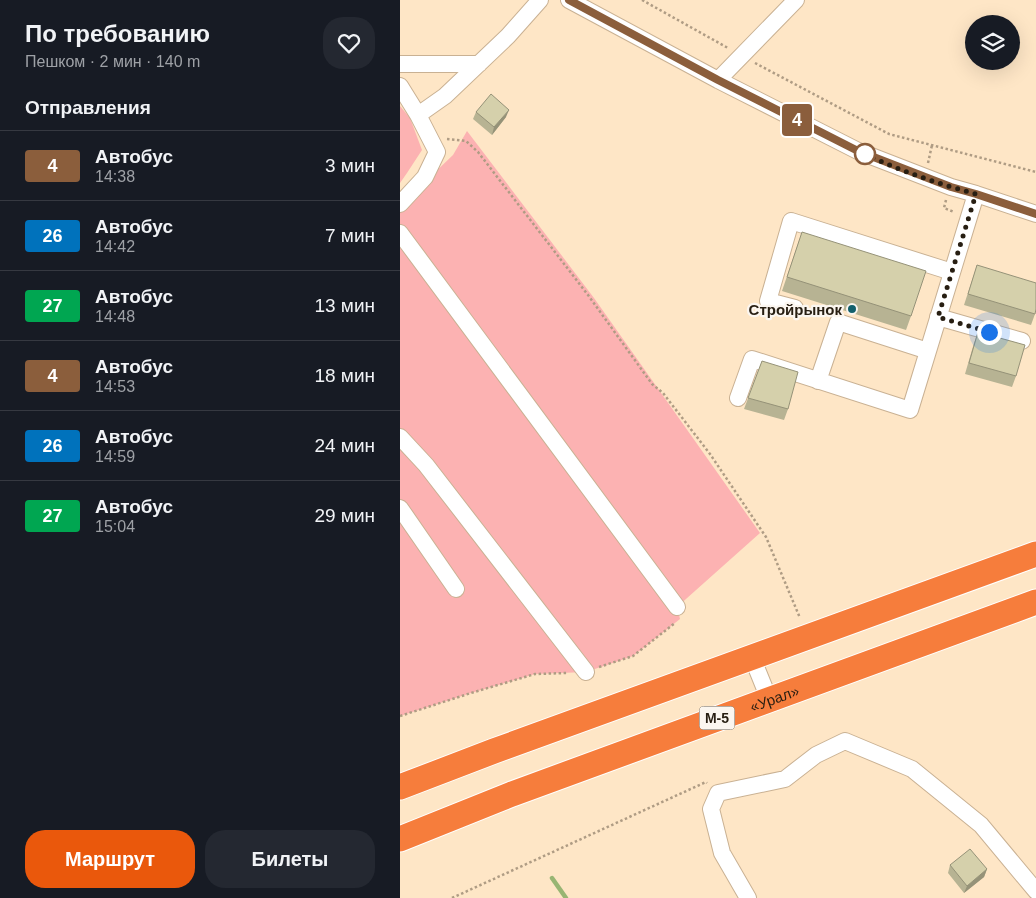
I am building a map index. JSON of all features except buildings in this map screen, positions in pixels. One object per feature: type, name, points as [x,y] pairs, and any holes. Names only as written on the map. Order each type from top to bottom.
[{"type":"highway","points":[[400,787],[1036,554]]},
{"type":"highway","name":"«Урал»","points":[[400,839],[512,794],[1036,602]]},
{"type":"street","points":[[418,115],[445,96],[479,64],[508,36],[540,0]]},
{"type":"street","points":[[569,0],[718,80],[858,151],[933,181],[1036,214]]},
{"type":"street","points":[[718,80],[796,0]]},
{"type":"street","points":[[400,64],[479,64]]},
{"type":"street","points":[[400,86],[418,115],[437,152],[424,176],[400,204]]},
{"type":"street","points":[[738,398],[752,360],[910,410],[976,194]]},
{"type":"street","points":[[795,308],[768,301],[791,220],[952,272]]},
{"type":"street","points":[[400,233],[677,607]]},
{"type":"street","points":[[938,317],[1022,341]]},
{"type":"street","points":[[818,381],[838,322],[928,350]]},
{"type":"street","points":[[402,444],[426,465],[586,672]]},
{"type":"street","points":[[400,508],[456,589]]},
{"type":"street","points":[[752,657],[770,699]]},
{"type":"street","points":[[748,898],[722,854],[711,809],[718,793],[785,779],[816,755],[845,741],[912,768],[981,825],[1036,891]]},
{"type":"path","points":[[642,0],[742,56],[889,134],[1036,172]]},
{"type":"path","points":[[428,136],[466,141],[478,152],[588,295],[652,384],[662,393],[710,454],[766,537],[803,624]]},
{"type":"path","points":[[400,716],[535,674],[586,672],[632,656],[680,619],[677,607]]},
{"type":"path","points":[[452,898],[706,782],[718,793]]},
{"type":"shaded area","points":[[400,106],[410,118],[422,150],[400,183]]},
{"type":"shaded area","points":[[467,131],[594,298],[760,533],[677,607],[680,619],[633,656],[586,672],[535,674],[400,716],[400,206],[453,155]]},
{"type":"waterway","points":[[552,878],[566,898]]},
{"type":"bus line","name":"4","points":[[569,0],[718,80],[858,151],[914,174],[1036,214]]},
{"type":"place","name":"Стройрынок","points":[[852,309]]},
{"type":"route","points":[[865,154],[951,187],[976,194],[938,317],[989,332]]}]
